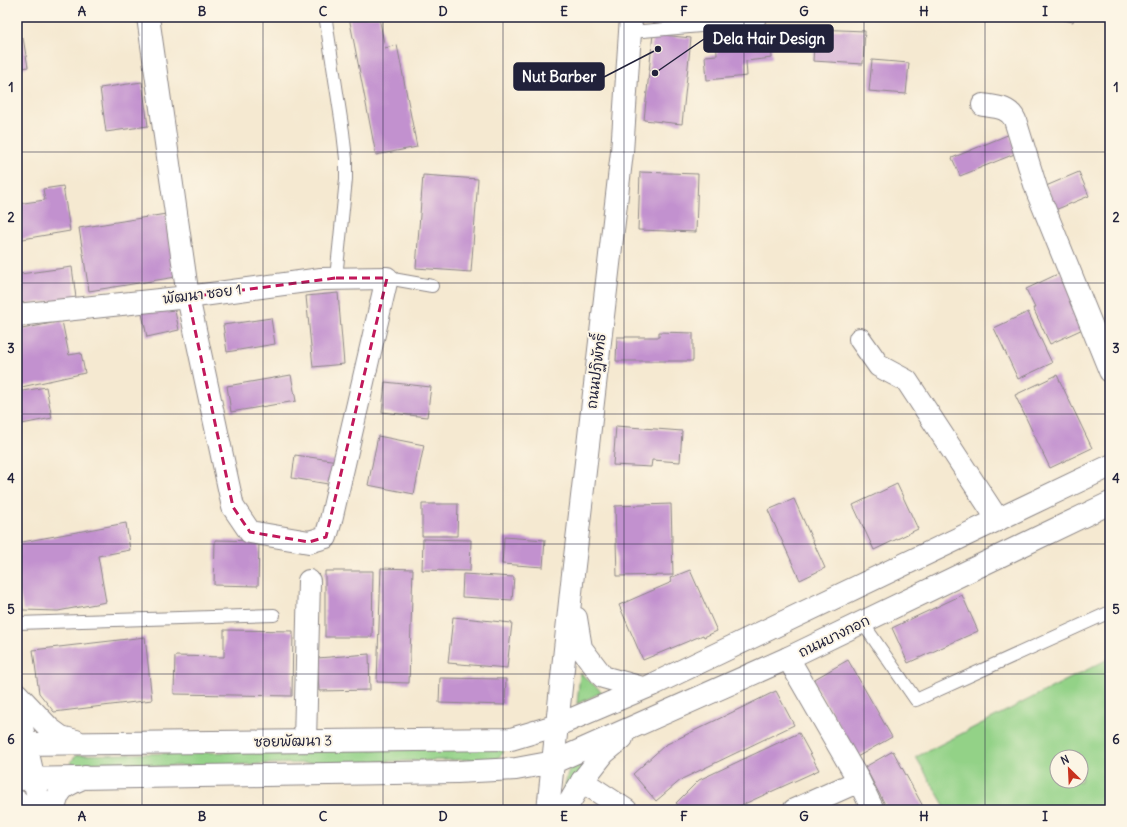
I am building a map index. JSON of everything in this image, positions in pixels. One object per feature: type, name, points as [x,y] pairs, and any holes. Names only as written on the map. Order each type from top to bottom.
[{"type":"street","points":[[148,17],[188,297],[232,507],[250,532],[309,542],[326,537],[387,278]]},
{"type":"street","name":"ถนนปฏิพัทธิ์","points":[[548,810],[572,583],[622,152],[631,24]]},
{"type":"street","points":[[982,105],[1006,109],[1015,120],[1037,191],[1110,370]]},
{"type":"street","name":"พัฒนา ซอย 1","points":[[17,315],[188,297],[336,278],[387,278]]},
{"type":"street","points":[[860,339],[879,366],[907,381],[998,520]]},
{"type":"street","points":[[558,725],[643,688],[1110,466]]},
{"type":"street","name":"ถนนบางกอก","points":[[554,762],[788,658],[1110,503]]},
{"type":"street","points":[[305,741],[310,581]]},
{"type":"street","points":[[572,583],[581,648],[603,677],[643,688]]},
{"type":"street","points":[[788,658],[859,781],[873,810]]},
{"type":"street","points":[[17,694],[45,724],[61,737],[83,743]]},
{"type":"street","points":[[17,706],[25,778],[41,810]]},
{"type":"street","name":"ซอยพัฒนา 3","points":[[21,743],[511,739],[558,725]]},
{"type":"street","points":[[565,810],[582,781],[604,753],[634,726]]},
{"type":"street","points":[[25,778],[457,772],[516,769],[554,762]]},
{"type":"street","points":[[54,810],[56,799],[63,787],[86,777]]},
{"type":"street","points":[[582,781],[626,810]]},
{"type":"street","points":[[794,810],[859,781]]},
{"type":"street","points":[[17,801],[27,810]]},
{"type":"lane","points":[[631,24],[759,20]]},
{"type":"lane","points":[[326,21],[346,159],[346,179],[336,278]]},
{"type":"lane","points":[[387,278],[432,286]]},
{"type":"lane","points":[[862,622],[916,700],[1110,612]]},
{"type":"lane","points":[[17,623],[274,615]]},
{"type":"highlighted area","points":[[336,278],[387,278],[326,537],[309,542],[250,532],[233,507],[188,297]]},
{"type":"green space","points":[[1110,658],[1110,807],[1105,810],[947,810],[916,757]]},
{"type":"green space","points":[[580,673],[602,692],[577,704]]},
{"type":"green space","points":[[495,747],[504,752],[497,759],[76,768],[70,762],[77,755]]},
{"type":"green space","points":[[590,761],[563,793],[569,769]]},
{"type":"building","points":[[349,17],[379,17],[385,48],[397,45],[417,147],[376,155]]},
{"type":"building","points":[[1051,17],[1074,17],[1073,22]]},
{"type":"building","points":[[815,29],[865,31],[863,64],[813,61]]},
{"type":"building","points":[[770,31],[772,58],[746,61],[747,76],[707,80],[705,56],[717,55],[716,36]]},
{"type":"building","points":[[653,34],[691,38],[682,124],[644,120]]},
{"type":"building","points":[[23,38],[28,67],[17,69],[17,39]]},
{"type":"building","points":[[872,60],[909,63],[906,94],[869,91]]},
{"type":"building","points":[[142,82],[148,126],[106,132],[100,88]]},
{"type":"building","points":[[1010,134],[1017,153],[960,176],[952,158]]},
{"type":"building","points":[[640,172],[698,174],[696,232],[638,230]]},
{"type":"building","points":[[1079,172],[1089,196],[1055,210],[1046,186]]},
{"type":"building","points":[[423,175],[478,179],[471,272],[416,268]]},
{"type":"building","points":[[63,186],[70,231],[17,240],[17,204],[45,200],[43,189]]},
{"type":"building","points":[[166,214],[176,277],[89,291],[79,228]]},
{"type":"building","points":[[17,259],[20,274],[72,267],[76,298],[17,305]]},
{"type":"building","points":[[1062,272],[1087,327],[1050,344],[1026,289]]},
{"type":"building","points":[[338,293],[344,364],[313,367],[306,296]]},
{"type":"building","points":[[173,302],[179,330],[147,337],[141,309]]},
{"type":"building","points":[[1028,312],[1052,363],[1018,379],[994,328]]},
{"type":"building","points":[[271,318],[275,344],[227,352],[223,325]]},
{"type":"building","points":[[62,321],[69,355],[81,353],[85,373],[17,388],[17,330]]},
{"type":"building","points":[[659,332],[693,333],[693,361],[616,361],[617,337],[659,337]]},
{"type":"building","points":[[291,375],[296,401],[231,412],[227,386]]},
{"type":"building","points":[[1057,375],[1092,448],[1050,468],[1015,395]]},
{"type":"building","points":[[385,382],[431,387],[427,417],[382,412]]},
{"type":"building","points":[[46,387],[52,418],[17,425],[17,392]]},
{"type":"building","points":[[616,426],[682,431],[680,462],[652,460],[651,467],[613,465]]},
{"type":"building","points":[[378,436],[424,445],[414,494],[368,485]]},
{"type":"building","points":[[295,455],[338,461],[334,485],[292,478]]},
{"type":"building","points":[[897,484],[918,529],[874,550],[853,505]]},
{"type":"building","points":[[794,499],[825,568],[800,580],[768,510]]},
{"type":"building","points":[[422,504],[458,504],[457,536],[422,536]]},
{"type":"building","points":[[671,504],[673,575],[617,576],[615,506]]},
{"type":"building","points":[[126,523],[130,550],[98,556],[106,602],[58,611],[23,610],[17,579],[17,543]]},
{"type":"building","points":[[504,537],[545,540],[543,567],[502,564]]},
{"type":"building","points":[[423,539],[471,540],[470,571],[422,570]]},
{"type":"building","points":[[215,540],[259,541],[258,586],[214,585]]},
{"type":"building","points":[[381,568],[413,569],[409,683],[377,682]]},
{"type":"building","points":[[690,570],[717,631],[704,637],[703,635],[643,660],[619,605],[672,582],[670,578]]},
{"type":"building","points":[[325,571],[373,571],[372,637],[325,637]]},
{"type":"building","points":[[463,574],[514,577],[512,600],[462,597]]},
{"type":"building","points":[[962,595],[978,631],[908,663],[892,628]]},
{"type":"building","points":[[453,617],[512,623],[507,668],[448,663]]},
{"type":"building","points":[[224,630],[293,631],[292,696],[174,694],[175,656],[224,657]]},
{"type":"building","points":[[145,637],[152,700],[54,712],[39,693],[33,650]]},
{"type":"building","points":[[369,654],[370,690],[319,691],[317,658]]},
{"type":"building","points":[[848,660],[892,737],[857,757],[813,680]]},
{"type":"building","points":[[440,678],[506,679],[505,705],[439,703]]},
{"type":"building","points":[[776,691],[794,725],[682,779],[656,801],[633,774],[665,745]]},
{"type":"building","points":[[799,733],[819,770],[731,810],[684,810],[676,803],[699,780]]},
{"type":"building","points":[[893,751],[925,810],[888,810],[865,767]]},
{"type":"place","name":"Nut Barber","points":[[658,49]]},
{"type":"place","name":"Dela Hair Design","points":[[655,73]]}]
